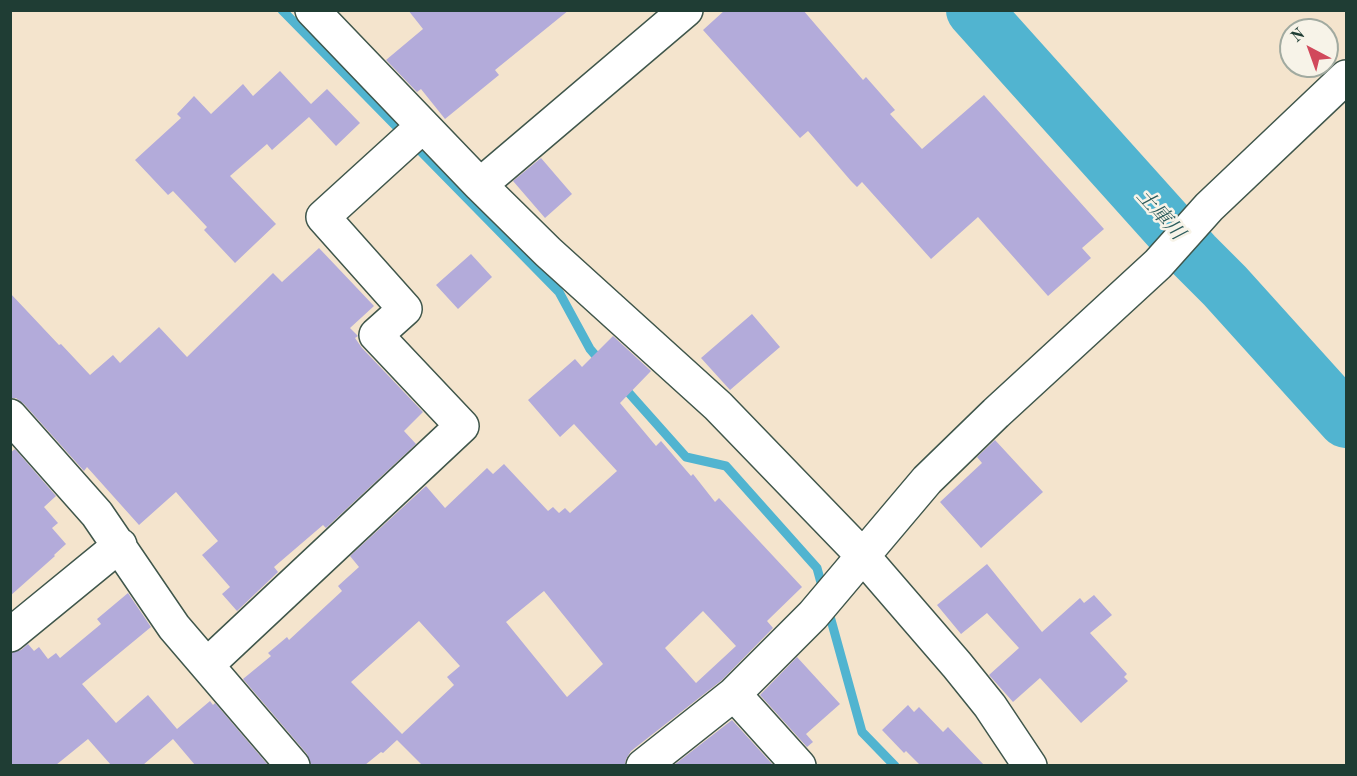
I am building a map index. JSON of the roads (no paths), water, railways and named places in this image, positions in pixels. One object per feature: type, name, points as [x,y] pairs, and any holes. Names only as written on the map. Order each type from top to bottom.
[{"type":"street","points":[[312,10],[480,185],[548,252],[718,406],[862,555],[990,706],[1030,765]]},
{"type":"street","points":[[480,185],[686,10]]},
{"type":"street","points":[[644,765],[734,694],[813,615],[927,480],[996,413],[1158,264],[1209,207],[1347,77]]},
{"type":"street","points":[[207,665],[462,426],[376,335],[405,309],[323,217],[423,126]]},
{"type":"street","points":[[10,416],[97,514],[174,627],[293,765]]},
{"type":"street","points":[[10,635],[120,545]]},
{"type":"street","points":[[734,694],[799,765]]},
{"type":"waterway","points":[[282,10],[559,292],[590,349],[602,363]]},
{"type":"waterway","name":"土庫川","points":[[974,10],[1346,420]]},
{"type":"waterway","points":[[621,384],[686,457],[726,466],[817,568],[823,590]]},
{"type":"waterway","points":[[828,609],[862,732],[895,766]]}]
